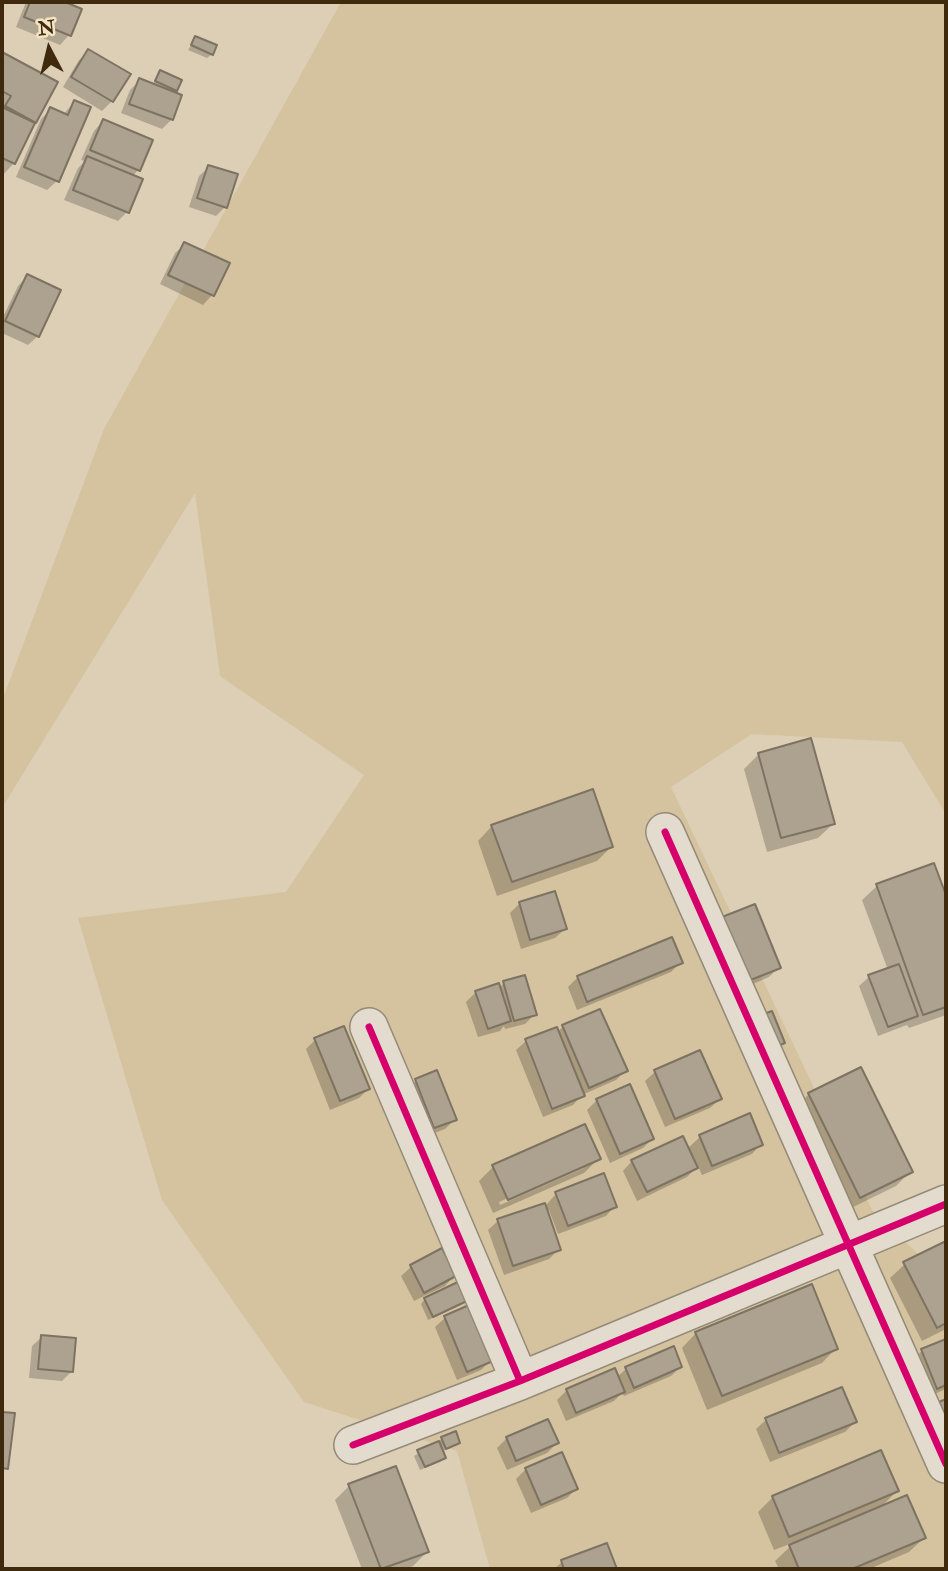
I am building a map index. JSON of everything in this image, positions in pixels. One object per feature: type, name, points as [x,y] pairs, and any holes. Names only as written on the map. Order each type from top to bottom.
[{"type":"street","points":[[665,832],[946,1464]]},
{"type":"street","points":[[369,1027],[520,1381]]},
{"type":"street","points":[[353,1445],[520,1381],[946,1204]]},
{"type":"shaded area","points":[[341,2],[946,2],[946,814],[902,742],[752,734],[671,787],[872,1210],[946,1281],[946,1569],[490,1569],[457,1451],[304,1402],[162,1200],[78,918],[286,892],[364,775],[220,676],[195,493],[2,808],[2,701],[104,429]]},
{"type":"building","points":[[30,2],[65,2],[82,9],[71,36],[24,17]]},
{"type":"building","points":[[195,36],[217,45],[213,55],[191,45]]},
{"type":"building","points":[[88,49],[131,74],[113,102],[71,77]]},
{"type":"building","points":[[2,52],[58,82],[36,123],[5,106],[11,96],[2,91]]},
{"type":"building","points":[[160,70],[182,80],[177,91],[155,81]]},
{"type":"building","points":[[139,78],[182,95],[173,120],[129,104]]},
{"type":"building","points":[[74,100],[91,107],[59,182],[24,167],[50,107],[68,115]]},
{"type":"building","points":[[2,107],[35,123],[15,164],[2,158]]},
{"type":"building","points":[[103,119],[153,140],[140,171],[90,150]]},
{"type":"building","points":[[87,156],[143,179],[129,213],[73,190]]},
{"type":"building","points":[[208,165],[238,174],[227,208],[197,198]]},
{"type":"building","points":[[184,242],[230,263],[214,296],[168,275]]},
{"type":"building","points":[[27,274],[61,290],[39,337],[5,321]]},
{"type":"building","points":[[811,738],[835,824],[781,838],[758,753]]},
{"type":"building","points":[[593,789],[613,847],[512,882],[491,825]]},
{"type":"building","points":[[934,863],[946,895],[946,1007],[923,1015],[876,884]]},
{"type":"building","points":[[555,891],[567,929],[530,940],[519,902]]},
{"type":"building","points":[[755,904],[781,968],[748,981],[722,917]]},
{"type":"building","points":[[672,937],[683,963],[587,1002],[577,976]]},
{"type":"building","points":[[899,964],[918,1016],[888,1027],[868,975]]},
{"type":"building","points":[[525,975],[537,1015],[514,1021],[503,981]]},
{"type":"building","points":[[499,983],[511,1021],[488,1029],[475,991]]},
{"type":"building","points":[[600,1009],[628,1071],[589,1088],[562,1025]]},
{"type":"building","points":[[772,1011],[785,1043],[771,1049],[758,1016]]},
{"type":"building","points":[[344,1026],[370,1089],[340,1101],[314,1038]]},
{"type":"building","points":[[557,1027],[585,1096],[552,1109],[525,1039]]},
{"type":"building","points":[[700,1050],[722,1099],[675,1119],[654,1070]]},
{"type":"building","points":[[861,1067],[913,1172],[860,1198],[808,1093]]},
{"type":"building","points":[[437,1070],[457,1120],[434,1128],[415,1079]]},
{"type":"building","points":[[630,1084],[654,1139],[620,1154],[596,1099]]},
{"type":"building","points":[[750,1113],[763,1145],[712,1166],[699,1135]]},
{"type":"building","points":[[585,1124],[601,1159],[508,1200],[492,1165]]},
{"type":"building","points":[[683,1136],[698,1168],[647,1192],[631,1160]]},
{"type":"building","points":[[604,1173],[617,1207],[568,1226],[555,1192]]},
{"type":"building","points":[[545,1203],[561,1250],[513,1266],[497,1219]]},
{"type":"building","points":[[946,1241],[946,1323],[937,1328],[903,1262]]},
{"type":"building","points":[[442,1248],[456,1276],[424,1293],[410,1265]]},
{"type":"building","points":[[460,1281],[469,1300],[433,1317],[424,1298]]},
{"type":"building","points":[[812,1284],[838,1349],[722,1396],[695,1332]]},
{"type":"building","points":[[469,1305],[493,1361],[467,1372],[444,1316]]},
{"type":"building","points":[[41,1335],[76,1338],[73,1372],[38,1369]]},
{"type":"building","points":[[946,1339],[946,1385],[937,1389],[921,1349]]},
{"type":"building","points":[[674,1346],[682,1367],[634,1388],[625,1367]]},
{"type":"building","points":[[615,1368],[625,1392],[576,1413],[566,1389]]},
{"type":"building","points":[[842,1387],[857,1422],[779,1453],[765,1418]]},
{"type":"building","points":[[946,1399],[946,1419],[939,1402]]},
{"type":"building","points":[[2,1412],[15,1413],[8,1469],[2,1468]]},
{"type":"building","points":[[548,1419],[559,1443],[516,1461],[506,1437]]},
{"type":"building","points":[[456,1431],[460,1443],[446,1449],[441,1437]]},
{"type":"building","points":[[439,1441],[446,1458],[425,1467],[417,1450]]},
{"type":"building","points":[[881,1450],[899,1491],[789,1537],[772,1496]]},
{"type":"building","points":[[562,1452],[578,1489],[541,1505],[525,1468]]},
{"type":"building","points":[[396,1466],[429,1552],[381,1569],[348,1484]]},
{"type":"building","points":[[907,1495],[926,1538],[852,1569],[799,1569],[789,1545]]},
{"type":"building","points":[[607,1543],[617,1569],[564,1569],[561,1560]]},
{"type":"cycle path","points":[[665,832],[946,1464]]},
{"type":"cycle path","points":[[369,1027],[520,1381]]},
{"type":"cycle path","points":[[353,1445],[520,1381],[946,1204]]}]
